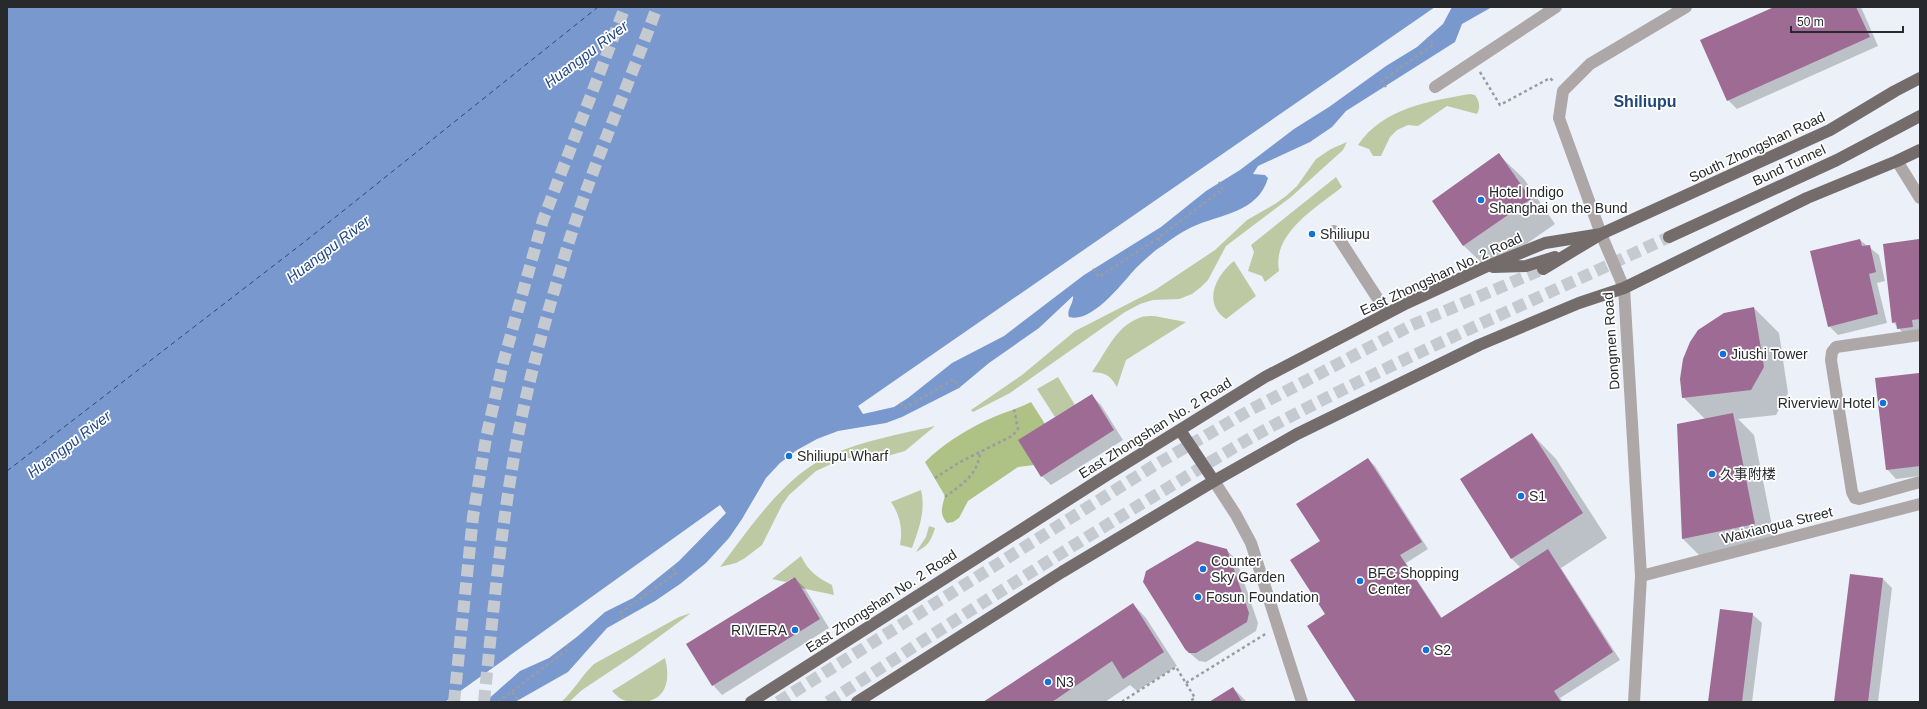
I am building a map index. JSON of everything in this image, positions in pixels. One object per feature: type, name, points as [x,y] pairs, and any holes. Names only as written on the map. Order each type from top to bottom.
[{"type":"main road","name":"South Zhongshan Road","points":[[1601,234],[1830,130],[1895,90],[1920,78]]},
{"type":"main road","name":"Bund Tunnel","points":[[1669,237],[1837,160],[1920,116]]},
{"type":"main road","points":[[857,702],[1062,572],[1214,481],[1297,434],[1479,345],[1579,303],[1624,288],[1807,198],[1920,150]]},
{"type":"main road","points":[[1543,269],[1601,234]]},
{"type":"main road","name":"East Zhongshan No. 2 Road","points":[[751,702],[1265,377],[1387,313],[1483,268],[1545,243],[1601,234]]},
{"type":"main road","points":[[1483,268],[1526,266],[1574,251]]},
{"type":"main road","points":[[1180,430],[1214,481]]},
{"type":"street","points":[[1435,87],[1556,7]]},
{"type":"street","points":[[1563,91],[1590,64],[1686,7]]},
{"type":"street","name":"Dongmen Road","points":[[1563,91],[1559,118],[1601,234],[1624,288],[1641,576],[1634,702]]},
{"type":"street","points":[[1897,161],[1920,198]]},
{"type":"street","points":[[1334,231],[1387,313]]},
{"type":"street","points":[[1920,335],[1836,347],[1832,352],[1831,360],[1852,492],[1855,498],[1859,499],[1920,482]]},
{"type":"street","points":[[1214,481],[1236,515],[1251,543],[1302,702]]},
{"type":"street","name":"Waixiangua Street","points":[[1641,576],[1920,504]]},
{"type":"path","points":[[1386,87],[1382,81],[1434,44],[1427,38]]},
{"type":"path","points":[[1474,61],[1500,105],[1550,78],[1563,91]]},
{"type":"path","points":[[1093,269],[1099,277],[1158,238],[1223,189],[1219,182]]},
{"type":"path","points":[[1158,238],[1163,246]]},
{"type":"path","points":[[900,403],[905,408],[954,379],[959,388]]},
{"type":"path","points":[[935,478],[960,462],[1012,436],[1018,429],[1014,409]]},
{"type":"path","points":[[945,496],[973,474],[978,465],[980,453]]},
{"type":"path","points":[[623,618],[620,613],[676,572],[672,567]]},
{"type":"path","points":[[1186,683],[1278,627]]},
{"type":"path","points":[[498,702],[568,650],[567,644]]},
{"type":"path","points":[[1124,702],[1123,701],[1176,667],[1195,698],[1188,702]]},
{"type":"path","points":[[512,692],[518,700]]},
{"type":"green space","points":[[1470,94],[1475,95],[1478,99],[1479,109],[1477,114],[1447,106],[1418,126],[1408,125],[1397,130],[1390,137],[1381,156],[1373,156],[1369,149],[1358,145],[1368,132],[1380,122],[1394,114],[1423,103]]},
{"type":"green space","points":[[1347,142],[1343,150],[1291,197],[1226,246],[1208,280],[1192,294],[1179,299],[1153,300],[1140,304],[1125,312],[1010,393],[973,412],[971,410],[1022,375],[1075,331],[1155,290],[1215,250],[1247,220],[1286,196],[1297,186],[1316,159],[1331,149]]},
{"type":"green space","points":[[1336,177],[1342,187],[1309,213],[1289,233],[1282,245],[1279,257],[1279,271],[1265,282],[1262,276],[1248,271],[1254,252],[1251,245]]},
{"type":"green space","points":[[1234,261],[1256,296],[1226,319],[1215,305],[1213,297],[1214,289],[1222,274]]},
{"type":"green space","points":[[1154,316],[1186,322],[1126,360],[1117,387],[1107,375],[1092,372],[1117,334],[1131,322],[1141,317]]},
{"type":"green space","points":[[1058,377],[1075,405],[1055,417],[1037,389]]},
{"type":"green space","points":[[1031,402],[1045,424],[1019,440],[1034,465],[1018,467],[968,501],[959,518],[953,522],[947,523],[944,520],[942,513],[945,496],[925,462],[954,438],[992,418]]},
{"type":"green space","points":[[935,426],[905,451],[884,457],[849,458],[840,460],[816,471],[789,495],[782,505],[762,545],[736,563],[720,567],[763,511],[800,474],[814,464],[842,450],[857,445]]},
{"type":"green space","points":[[921,490],[923,505],[922,512],[912,548],[900,545],[900,522],[897,512],[891,502]]},
{"type":"green space","points":[[929,526],[935,528],[930,540],[923,548],[916,552],[926,537]]},
{"type":"green space","points":[[801,556],[814,574],[832,585],[834,595],[801,588],[795,577],[786,582],[772,579]]},
{"type":"green space","points":[[691,613],[633,656],[582,690],[569,702],[561,702],[594,664],[679,617]]},
{"type":"green space","points":[[665,658],[667,666],[667,682],[661,694],[655,698],[648,701],[639,702],[627,701],[618,697],[612,691]]},
{"type":"water","name":"Huangpu River","points":[[7,7],[1492,7],[1462,24],[1455,42],[1346,111],[1332,127],[1310,142],[1258,166],[1253,174],[1265,175],[1268,178],[1263,190],[1256,199],[1237,211],[1192,227],[1156,250],[1143,261],[1115,292],[1097,308],[1078,317],[1069,317],[1068,312],[1073,296],[1039,328],[989,363],[959,388],[902,417],[886,423],[838,431],[817,439],[797,450],[780,463],[766,478],[729,538],[706,563],[680,584],[655,601],[607,628],[568,672],[515,702],[7,702]]},
{"type":"pier","points":[[1435,7],[1452,7],[1443,24],[1417,47],[1386,66],[1329,107],[1294,129],[1240,170],[1206,191],[1161,227],[1084,275],[1004,336],[952,363],[908,398],[894,407],[863,414],[858,406]]},
{"type":"pier","points":[[720,505],[726,513],[679,561],[633,598],[605,612],[578,636],[549,658],[520,671],[485,702],[445,702]]},
{"type":"building","points":[[1774,7],[1856,7],[1870,37],[1727,101],[1700,40]]},
{"type":"building","name":"Hotel Indigo Shanghai on the Bund","points":[[1499,153],[1531,199],[1463,246],[1432,201]]},
{"type":"building","points":[[1860,239],[1862,246],[1870,245],[1876,272],[1869,274],[1878,314],[1828,327],[1810,251]]},
{"type":"building","points":[[1919,239],[1920,319],[1912,320],[1913,327],[1897,329],[1896,322],[1892,323],[1883,244]]},
{"type":"building","name":"Jiushi Tower","points":[[1754,307],[1764,367],[1751,390],[1682,398],[1680,379],[1683,359],[1690,342],[1698,330],[1724,313]]},
{"type":"building","points":[[1919,373],[1920,466],[1886,470],[1875,378]]},
{"type":"building","points":[[1092,394],[1114,430],[1041,477],[1018,440]]},
{"type":"building","name":"久事附楼","points":[[1733,413],[1755,524],[1682,539],[1677,424]]},
{"type":"building","name":"S1","points":[[1532,433],[1583,513],[1511,559],[1460,479]]},
{"type":"building","points":[[1368,458],[1422,542],[1400,555],[1441,618],[1548,549],[1613,652],[1554,691],[1561,702],[1356,702],[1307,626],[1325,614],[1290,560],[1320,541],[1296,504]]},
{"type":"building","name":"Fosun Foundation","points":[[1197,541],[1227,549],[1249,613],[1247,622],[1196,653],[1189,653],[1143,582],[1146,571]]},
{"type":"building","points":[[1850,574],[1883,578],[1868,702],[1834,702]]},
{"type":"building","points":[[795,577],[820,619],[712,686],[686,644]]},
{"type":"building","points":[[1133,603],[1164,652],[1123,679],[1112,661],[1052,702],[983,702]]},
{"type":"building","points":[[1720,609],[1753,613],[1742,702],[1708,702]]},
{"type":"building","points":[[1233,687],[1242,702],[1209,702]]},
{"type":"ferry route","points":[[7,471],[303,243],[598,7]]},
{"type":"tunnel","points":[[454,702],[473,517],[486,438],[503,363],[543,220],[625,7]]},
{"type":"tunnel","points":[[484,702],[507,498],[517,441],[536,357],[577,217],[657,7]]},
{"type":"tunnel","points":[[828,702],[1070,548],[1263,431],[1464,331],[1669,237]]},
{"type":"tunnel","points":[[778,702],[1155,465],[1252,409],[1410,326],[1543,269]]},
{"type":"place","name":"Hotel Indigo Shanghai on the Bund","points":[[1481,200]]},
{"type":"place","name":"Shiliupu","points":[[1312,234]]},
{"type":"place","name":"Jiushi Tower","points":[[1723,354]]},
{"type":"place","name":"Riverview Hotel","points":[[1883,403]]},
{"type":"place","name":"Shiliupu Wharf","points":[[789,456]]},
{"type":"place","name":"久事附楼","points":[[1712,474]]},
{"type":"place","name":"S1","points":[[1521,496]]},
{"type":"place","name":"Counter Sky Garden","points":[[1203,569]]},
{"type":"place","name":"BFC Shopping Center","points":[[1360,581]]},
{"type":"place","name":"Fosun Foundation","points":[[1198,597]]},
{"type":"place","name":"RIVIERA","points":[[795,630]]},
{"type":"place","name":"S2","points":[[1426,650]]},
{"type":"place","name":"N3","points":[[1048,682]]},
{"type":"district","name":"Shiliupu","points":[[1645,101]]}]
